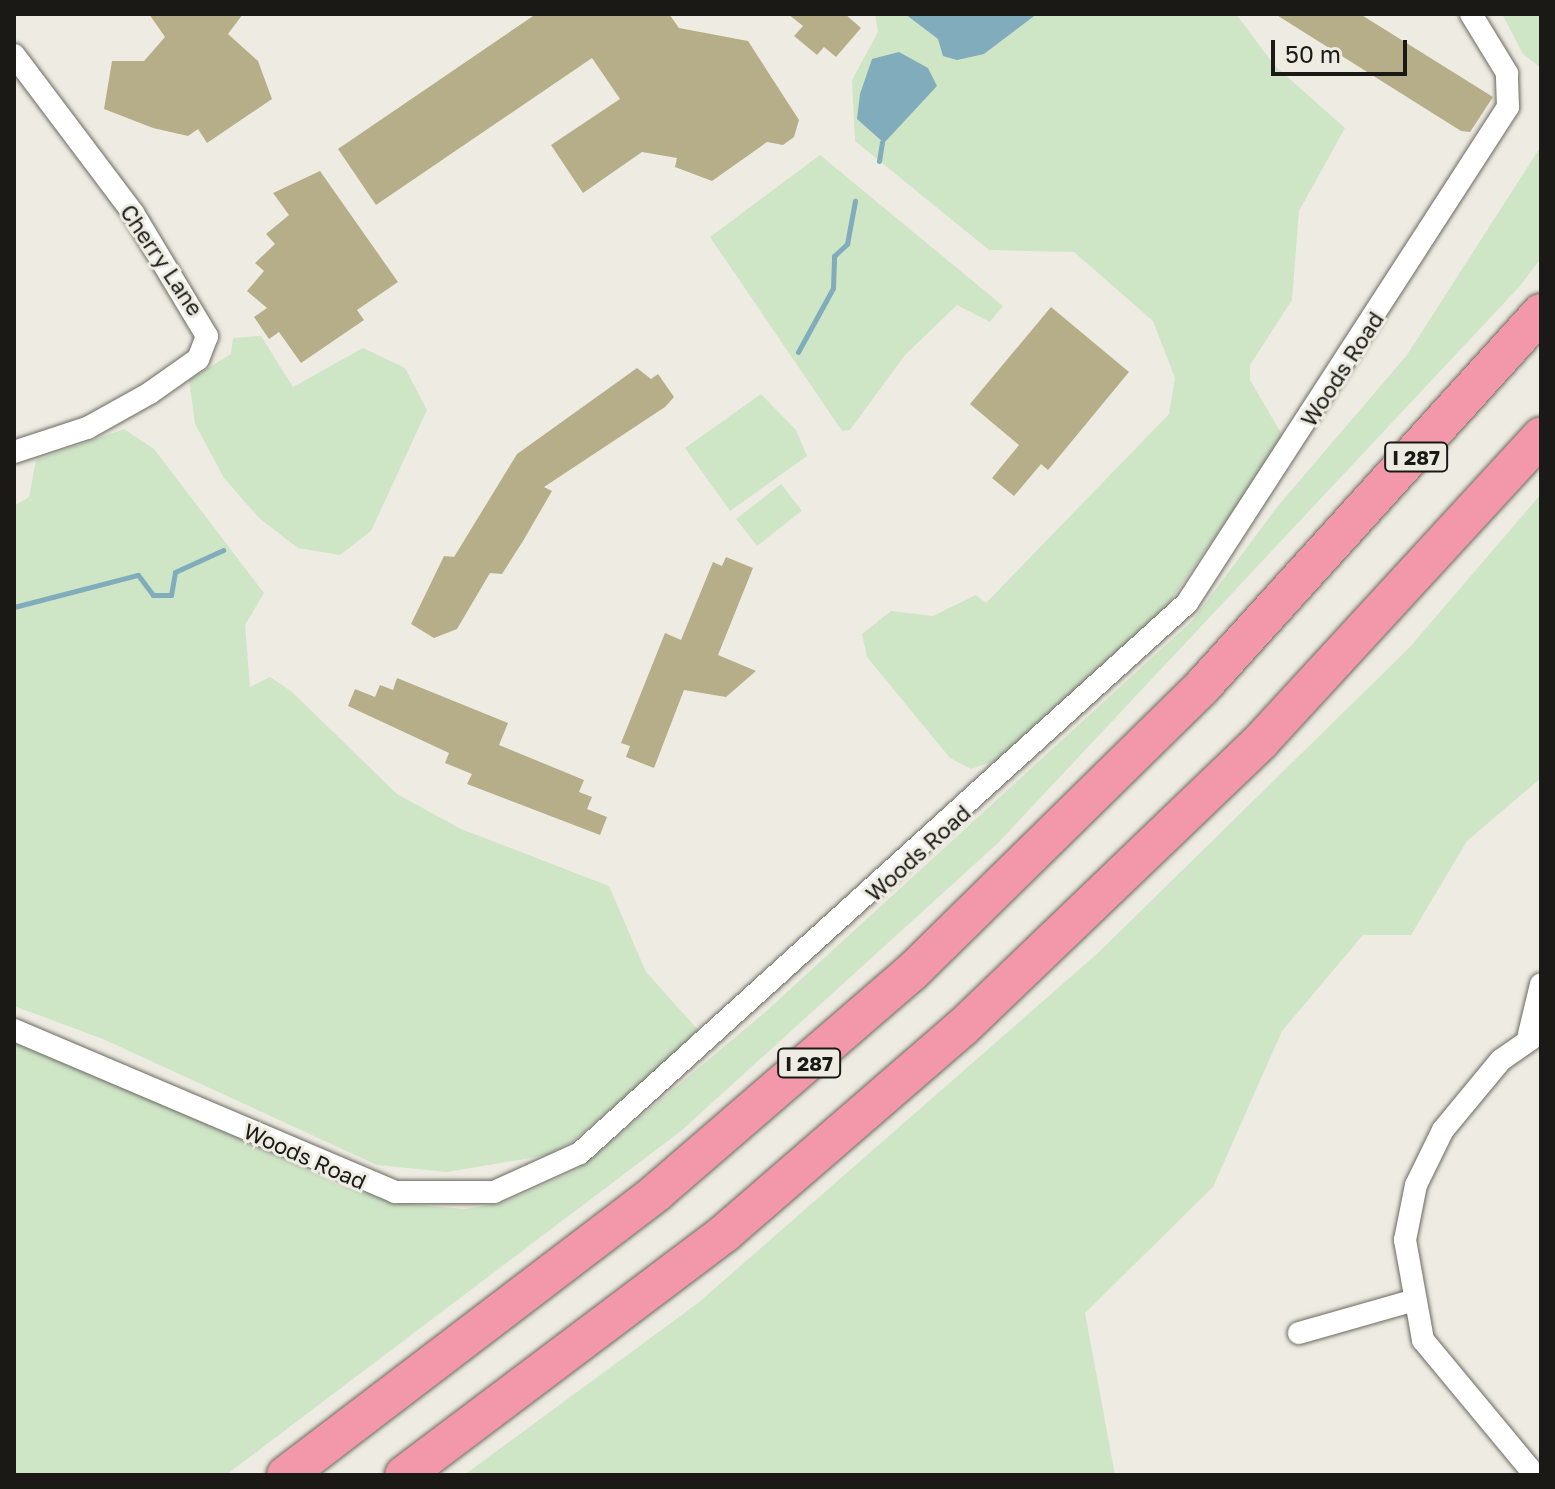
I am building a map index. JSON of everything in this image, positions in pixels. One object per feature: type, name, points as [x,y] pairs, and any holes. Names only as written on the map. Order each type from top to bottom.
[{"type":"highway","name":"I 287","points":[[286,1475],[657,1192],[911,973],[1234,654],[1541,313]]},
{"type":"highway","points":[[404,1475],[725,1233],[973,1018],[1261,741],[1541,436]]},
{"type":"street","name":"Woods Road","points":[[14,1030],[395,1192],[494,1192],[580,1153],[1187,603],[1508,107],[1507,73],[1471,14]]},
{"type":"street","name":"Cherry Lane","points":[[14,55],[133,213],[207,336],[198,359],[150,393],[87,428],[24,449]]},
{"type":"street","points":[[1535,1475],[1423,1340],[1411,1301],[1405,1240],[1428,1157],[1470,1095],[1535,1033],[1541,984]]},
{"type":"street","points":[[1299,1333],[1411,1301]]},
{"type":"green space","points":[[875,14],[905,14],[938,39],[984,54],[1037,14],[1236,14],[1274,65],[1345,128],[1299,211],[1292,300],[1250,365],[1250,380],[1284,438],[1168,604],[1005,757],[971,769],[950,758],[867,657],[862,634],[891,611],[933,616],[976,595],[986,603],[1169,414],[1175,378],[1153,321],[1074,252],[989,250],[855,141],[852,80],[878,32]]},
{"type":"green space","points":[[1502,14],[1541,14],[1541,68],[1523,54]]},
{"type":"green space","points":[[1541,146],[1541,258],[1520,286],[998,843],[681,1131],[226,1475],[14,1475],[14,1043],[105,1076],[338,1185],[397,1203],[464,1209],[503,1203],[577,1170],[763,1014],[1192,621],[1277,507],[1407,355]]},
{"type":"green space","points":[[820,155],[1003,306],[990,322],[957,305],[905,355],[850,430],[842,431],[710,237]]},
{"type":"green space","points":[[261,336],[293,387],[363,348],[405,368],[427,410],[371,531],[340,555],[298,548],[259,518],[224,478],[195,424],[189,380],[231,354],[233,338]]},
{"type":"green space","points":[[761,394],[796,430],[807,456],[730,511],[685,448]]},
{"type":"green space","points":[[124,429],[154,449],[264,593],[245,625],[250,687],[270,677],[291,691],[397,794],[461,829],[609,886],[646,972],[700,1032],[572,1142],[547,1155],[447,1172],[377,1165],[103,1039],[14,1006],[14,506],[29,497],[36,460]]},
{"type":"green space","points":[[781,484],[802,511],[757,546],[736,519]]},
{"type":"green space","points":[[1541,494],[1541,778],[1467,841],[1411,935],[1363,935],[1282,1031],[1213,1187],[1085,1313],[1115,1475],[464,1475],[698,1303],[1099,952],[1409,648]]},
{"type":"water","points":[[905,14],[1037,14],[984,54],[957,60],[943,56],[938,39]]},
{"type":"water","points":[[899,52],[928,68],[937,86],[884,143],[857,119],[860,94],[872,59]]},
{"type":"building","points":[[149,14],[243,14],[228,34],[258,61],[272,99],[207,143],[198,129],[188,136],[153,128],[104,109],[112,61],[144,61],[165,37]]},
{"type":"building","points":[[536,14],[669,14],[679,28],[748,41],[799,120],[794,137],[783,145],[767,142],[712,181],[675,167],[677,158],[642,152],[583,193],[551,145],[620,99],[592,58],[376,205],[338,149]]},
{"type":"building","points":[[788,14],[845,14],[861,28],[836,57],[824,47],[817,55],[794,36],[803,26]]},
{"type":"building","points":[[1275,14],[1360,14],[1493,97],[1470,132],[1461,131]]},
{"type":"building","points":[[320,171],[398,282],[357,310],[364,320],[301,363],[279,332],[269,339],[254,317],[267,308],[247,291],[264,271],[255,263],[275,244],[266,234],[289,215],[273,193]]},
{"type":"building","points":[[1051,307],[1129,372],[1048,470],[1041,464],[1014,496],[992,478],[1019,445],[970,404]]},
{"type":"building","points":[[637,368],[651,379],[658,374],[674,397],[665,407],[544,487],[552,491],[523,541],[502,574],[490,573],[457,629],[434,638],[411,624],[444,556],[454,557],[517,454]]},
{"type":"building","points":[[726,557],[753,568],[718,655],[756,671],[726,697],[684,690],[654,768],[626,757],[630,746],[621,743],[665,633],[681,640],[713,562],[722,566]]},
{"type":"building","points":[[397,678],[508,723],[499,745],[584,780],[579,792],[592,797],[587,809],[607,817],[600,835],[467,784],[472,774],[445,763],[449,753],[348,706],[355,689],[375,697],[380,685],[393,690]]},
{"type":"waterway","points":[[879,161],[882,142]]},
{"type":"waterway","points":[[798,352],[833,288],[834,256],[847,244],[855,201]]},
{"type":"waterway","points":[[14,607],[138,575],[153,595],[171,595],[175,572],[223,550]]}]
